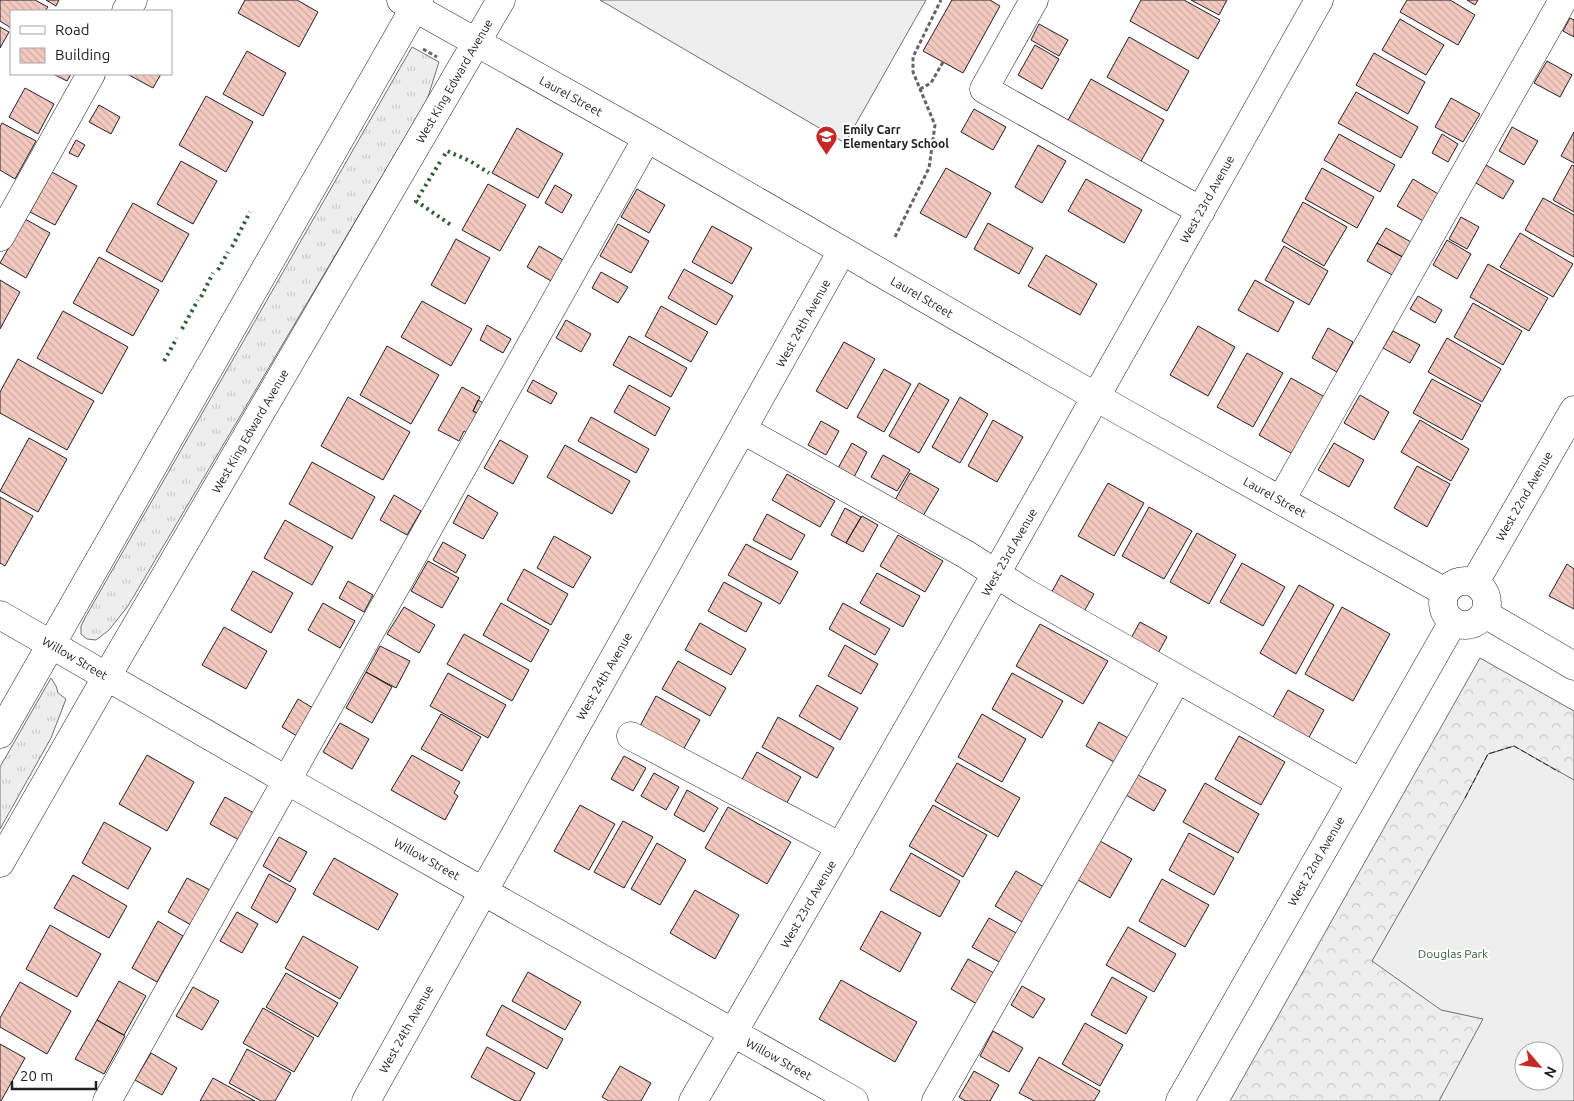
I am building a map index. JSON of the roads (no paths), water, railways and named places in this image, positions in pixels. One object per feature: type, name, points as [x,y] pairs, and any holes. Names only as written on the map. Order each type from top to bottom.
[{"type":"street","name":"West King Edward Avenue","points":[[0,863],[501,0]]},
{"type":"street","points":[[1034,0],[984,89],[1200,211]]},
{"type":"street","name":"West 23rd Avenue","points":[[692,1101],[841,847],[1319,0]]},
{"type":"street","points":[[1280,500],[1563,0]]},
{"type":"street","name":"Laurel Street","points":[[412,3],[476,42],[647,138],[1096,397],[1445,592]]},
{"type":"street","points":[[0,734],[412,3]]},
{"type":"street","points":[[0,237],[90,75]]},
{"type":"street","points":[[107,1101],[647,138]]},
{"type":"street","name":"West 24th Avenue","points":[[366,1101],[482,890],[744,430],[842,250]]},
{"type":"street","name":"West 22nd Avenue","points":[[1475,582],[1574,410]]},
{"type":"street","points":[[744,430],[967,555],[1023,591],[1361,783]]},
{"type":"street","points":[[1458,581],[1475,582],[1487,596],[1488,605],[1485,614],[1479,621],[1470,625],[1461,625],[1453,622],[1443,608],[1442,600],[1445,592],[1458,581]]},
{"type":"street","points":[[1485,614],[1574,666]]},
{"type":"street","name":"Willow Street","points":[[0,615],[288,781],[854,1101]]},
{"type":"street","name":"West 22nd Avenue","points":[[1180,1101],[1453,622]]},
{"type":"street","points":[[936,1101],[1176,679]]},
{"type":"street","points":[[631,736],[841,847]]},
{"type":"place","name":"Emily Carr Elementary School","points":[[827,155]]},
{"type":"park label","name":"Douglas Park","points":[[1453,953]]}]
